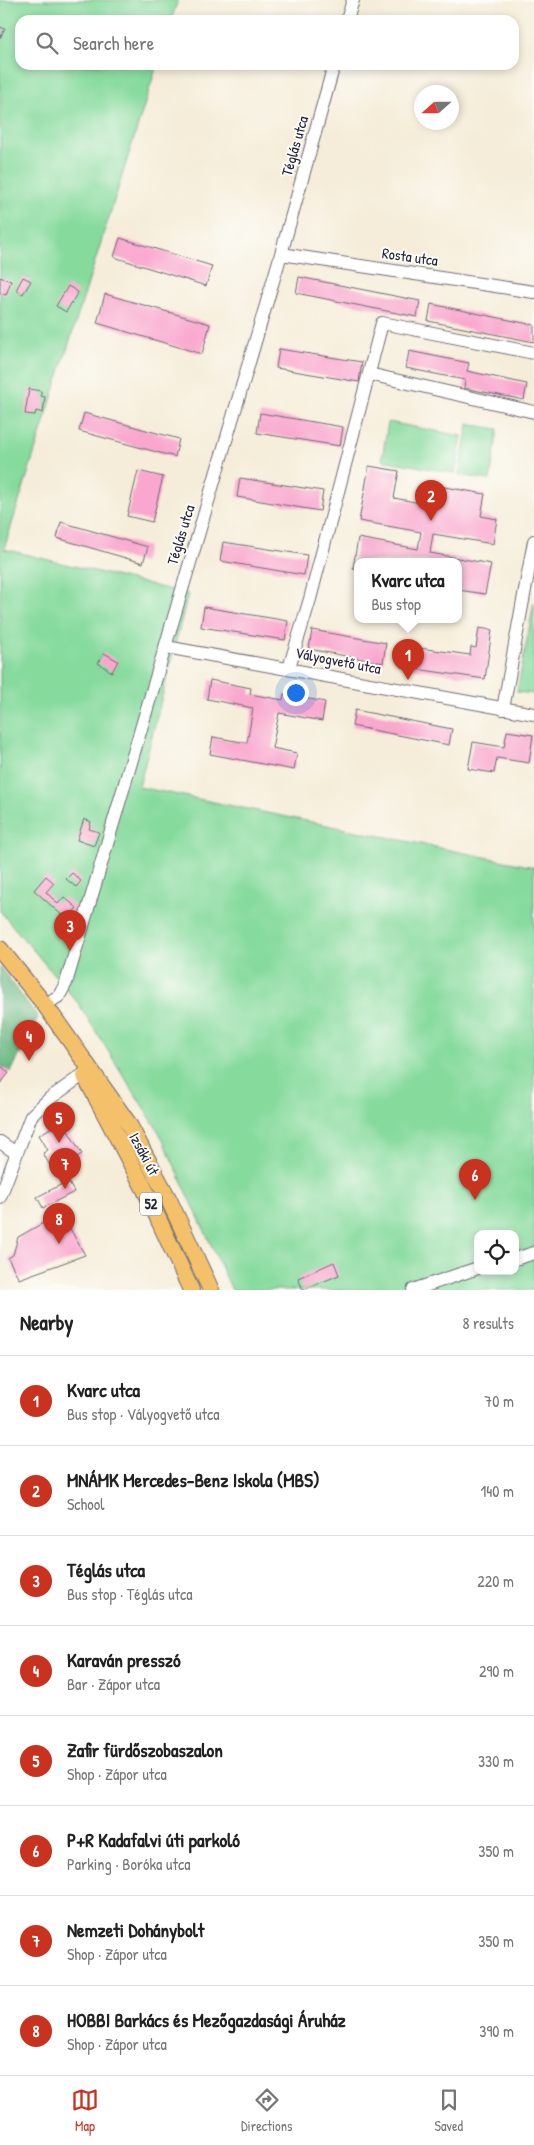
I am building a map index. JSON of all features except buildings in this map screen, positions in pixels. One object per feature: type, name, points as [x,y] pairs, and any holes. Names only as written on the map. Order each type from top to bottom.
[{"type":"main road","name":"Izsáki út","points":[[0,949],[45,1005],[128,1123],[169,1200],[211,1290]]},
{"type":"main road","name":"Izsáki út","points":[[77,1052],[84,1074],[145,1190],[191,1290]]},
{"type":"street","points":[[348,15],[353,0]]},
{"type":"street","name":"Téglás utca","points":[[45,1005],[59,996],[66,983],[281,254],[333,70]]},
{"type":"street","name":"Rosta utca","points":[[281,254],[534,292]]},
{"type":"street","points":[[289,668],[310,599],[382,323],[534,353]]},
{"type":"street","points":[[369,374],[534,412]]},
{"type":"street","points":[[503,710],[534,540]]},
{"type":"street","name":"Vályogvető utca","points":[[166,647],[289,668],[503,710],[534,714]]},
{"type":"street","points":[[0,1197],[25,1127],[37,1108],[84,1074]]},
{"type":"street","points":[[0,1142],[16,1153]]},
{"type":"street","points":[[519,1258],[534,1253]]},
{"type":"street","points":[[519,1259],[534,1258]]},
{"type":"street","points":[[413,1290],[474,1269]]},
{"type":"green space","points":[[0,0],[178,0],[173,15],[15,15],[15,70],[155,70],[4,549],[188,594],[139,787],[534,867],[534,1290],[232,1290],[159,1132],[78,1003],[0,911]]},
{"type":"green space","points":[[388,422],[462,436],[455,473],[382,460]]},
{"type":"green space","points":[[468,424],[498,429],[490,480],[459,475]]},
{"type":"green space","points":[[534,602],[534,694],[517,692]]},
{"type":"green space","points":[[0,967],[38,1017],[11,1072],[0,1065]]},
{"type":"place","name":"MNÁMK Mercedes-Benz Iskola (MBS)","points":[[431,521]]},
{"type":"place","name":"Kvarc utca","points":[[408,680]]},
{"type":"place","name":"Téglás utca","points":[[70,951]]},
{"type":"place","name":"Karaván presszó","points":[[29,1061]]},
{"type":"place","name":"Zafir fürdőszobaszalon","points":[[59,1143]]},
{"type":"place","name":"Nemzeti Dohánybolt","points":[[65,1189]]},
{"type":"place","name":"P+R Kadafalvi úti parkoló","points":[[475,1200]]},
{"type":"place","name":"HOBBI Barkács és Mezőgazdasági Áruház","points":[[59,1244]]}]
